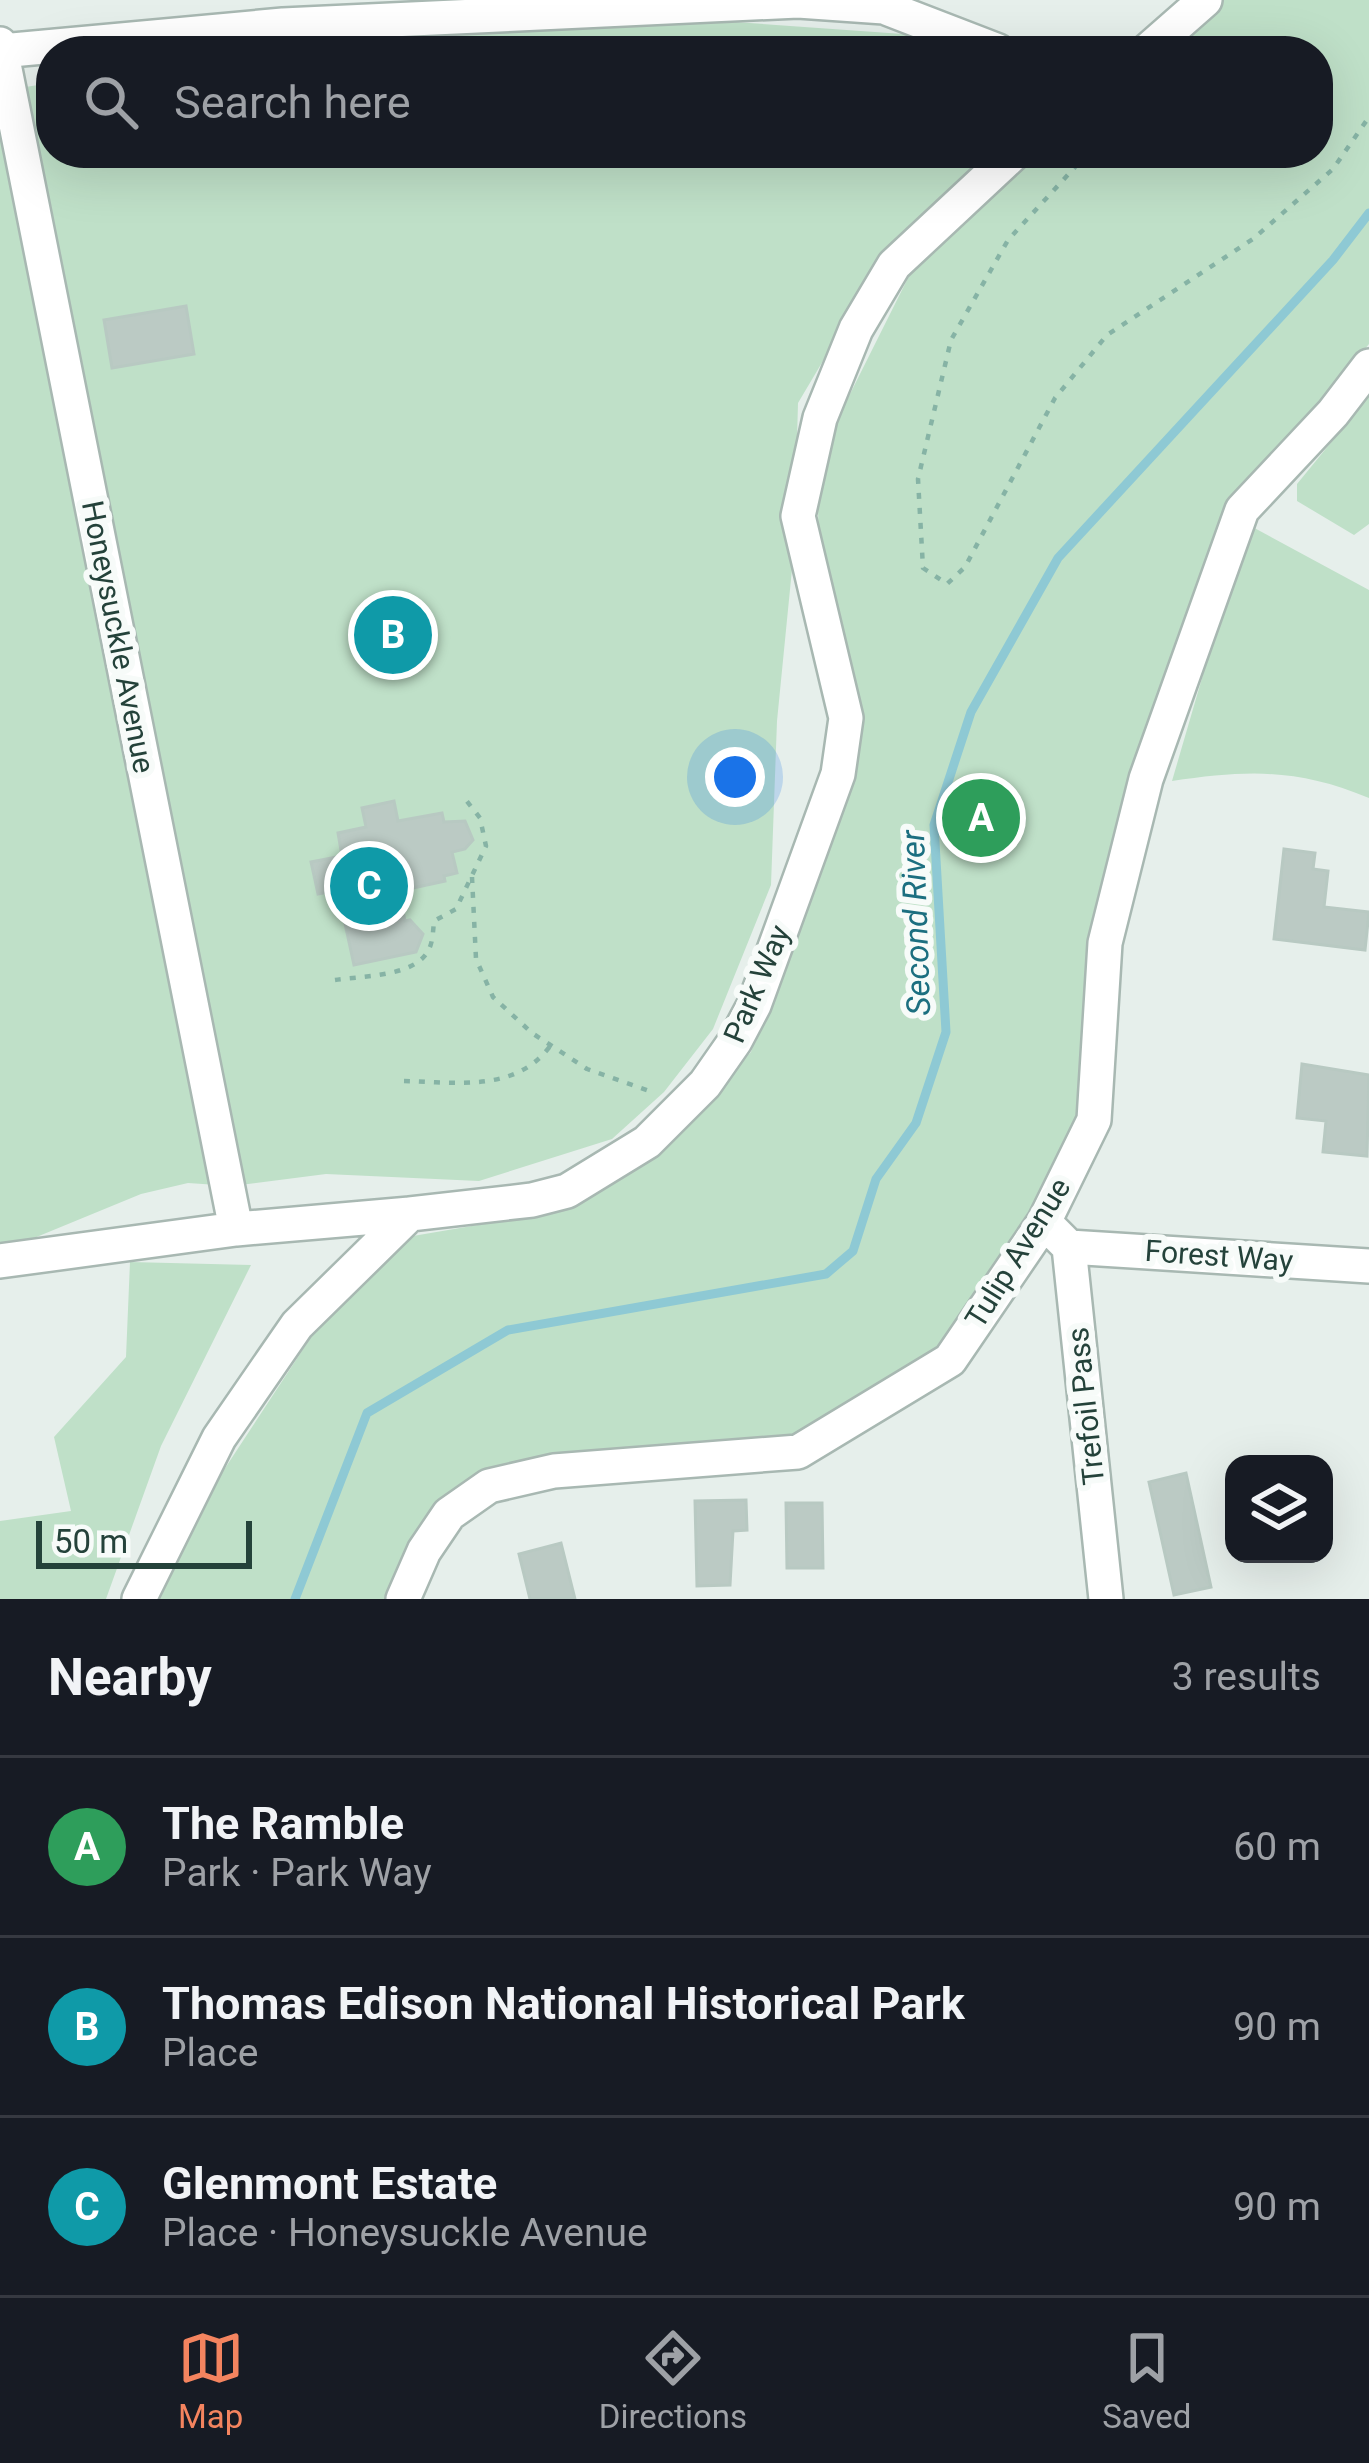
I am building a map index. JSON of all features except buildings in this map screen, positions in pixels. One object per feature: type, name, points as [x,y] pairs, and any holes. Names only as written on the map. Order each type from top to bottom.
[{"type":"street","points":[[1164,36],[1204,0]]},
{"type":"street","points":[[153,36],[283,25],[798,1],[884,7],[959,36]]},
{"type":"street","points":[[0,49],[36,46]]},
{"type":"street","name":"Honeysuckle Avenue","points":[[0,49],[236,1229]]},
{"type":"street","name":"Park Way","points":[[0,1261],[236,1229],[532,1201],[567,1191],[647,1142],[687,1104],[735,1041],[754,1004],[844,748],[846,718],[799,516],[820,418],[856,329],[894,265],[998,168]]},
{"type":"street","name":"Tulip Avenue","points":[[403,1599],[424,1551],[449,1514],[489,1486],[554,1472],[798,1452],[950,1360],[1044,1222],[1094,1120],[1105,943],[1146,779],[1242,510],[1369,366]]},
{"type":"street","points":[[139,1599],[219,1438],[297,1325],[410,1214]]},
{"type":"street","points":[[1044,1222],[1069,1247]]},
{"type":"street","name":"Forest Way","points":[[1069,1247],[1369,1266]]},
{"type":"street","name":"Trefoil Pass","points":[[1069,1247],[1106,1599]]},
{"type":"path","points":[[1074,168],[1008,240],[951,340],[918,478],[923,568],[947,584],[964,567],[1054,398],[1107,334],[1253,239],[1333,170],[1369,117]]},
{"type":"path","points":[[335,980],[399,969],[418,962],[430,949],[434,921],[456,909],[486,846],[480,818],[461,794]]},
{"type":"path","points":[[472,877],[476,959],[493,997],[587,1069],[687,1104]]},
{"type":"path","points":[[404,1081],[494,1082],[536,1065],[551,1045]]},
{"type":"green space","points":[[1221,0],[1369,0],[1369,344],[1259,477],[1202,582],[1083,1110],[1055,1170],[945,1349],[804,1436],[499,1467],[394,1599],[155,1599],[195,1514],[315,1331],[413,1236],[501,1221],[598,1182],[679,1132],[751,1052],[857,740],[819,557],[817,460],[914,266],[1017,168],[1333,168],[1333,36],[1187,36],[1208,19]]},
{"type":"green space","points":[[706,20],[931,36],[452,36],[455,23]]},
{"type":"green space","points":[[36,85],[36,168],[981,168],[868,285],[798,403],[794,549],[777,721],[771,885],[713,1029],[664,1092],[612,1139],[479,1181],[326,1174],[232,1186],[188,1183],[141,1194],[0,1252],[0,91]]},
{"type":"green space","points":[[1369,396],[1369,524],[1354,535],[1297,501],[1297,484]]},
{"type":"green space","points":[[1247,524],[1369,590],[1369,798],[1319,781],[1272,774],[1172,781]]},
{"type":"green space","points":[[130,1262],[251,1265],[161,1446],[106,1599],[0,1599],[0,1521],[71,1511],[54,1437],[126,1357]]},
{"type":"waterway","name":"Second River","points":[[295,1599],[367,1413],[508,1330],[826,1274],[853,1251],[876,1179],[916,1123],[946,1032],[934,825],[971,712],[1058,558],[1333,260],[1369,213]]},
{"type":"place","name":"Thomas Edison National Historical Park","points":[[393,635]]},
{"type":"place","name":"The Ramble","points":[[981,818]]},
{"type":"place","name":"Glenmont Estate","points":[[369,886]]}]
